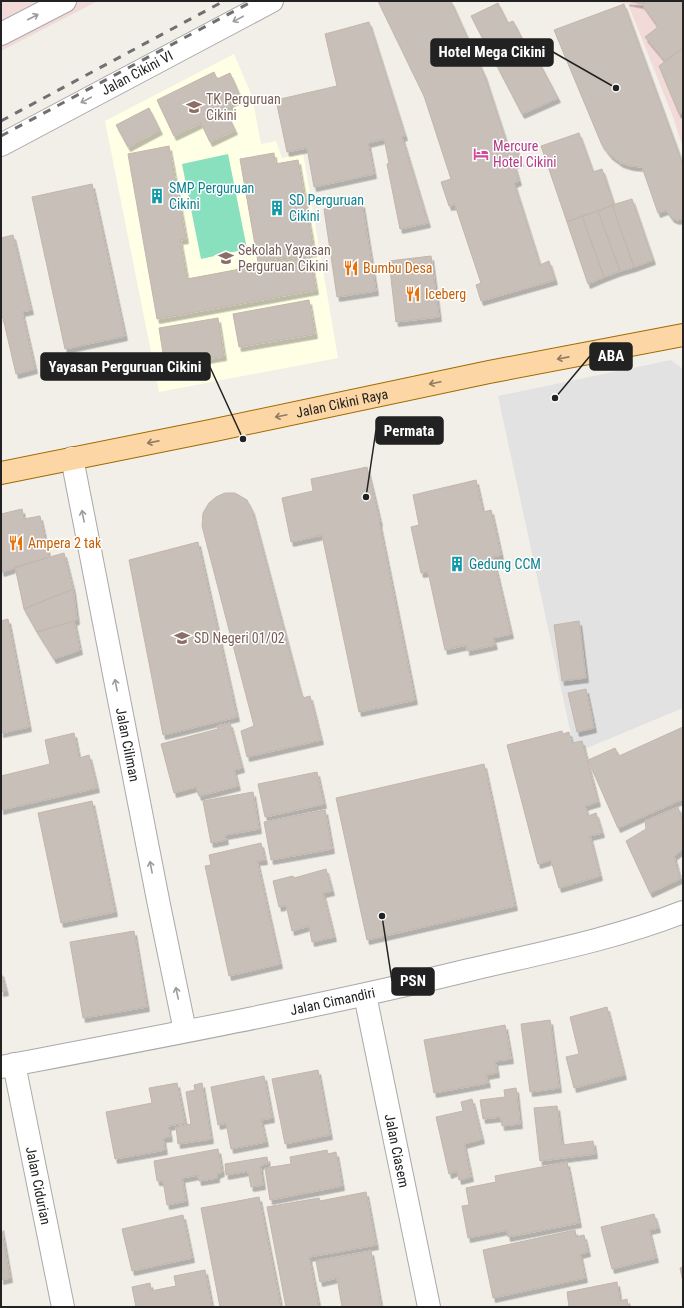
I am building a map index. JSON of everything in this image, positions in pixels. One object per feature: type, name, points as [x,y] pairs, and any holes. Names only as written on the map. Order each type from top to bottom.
[{"type":"main road","name":"Jalan Cikini Raya","points":[[1,473],[489,372],[679,341]]},
{"type":"street","points":[[1,34],[65,1]]},
{"type":"street","name":"Jalan Cikini VI","points":[[1,145],[272,1]]},
{"type":"street","name":"Jalan Ciliman","points":[[72,458],[158,906],[185,1031]]},
{"type":"street","name":"Jalan Cimandiri","points":[[7,1066],[364,995],[553,951],[659,921],[683,912]]},
{"type":"street","name":"Jalan Ciasem","points":[[364,995],[429,1307]]},
{"type":"street","name":"Jalan Cidurian","points":[[7,1066],[63,1307]]},
{"type":"shaded area","points":[[1,1],[98,1],[1,51]]},
{"type":"shaded area","points":[[605,1],[683,1],[683,148],[673,117],[628,4]]},
{"type":"shaded area","name":"Sekolah Yayasan Perguruan Cikini","points":[[234,54],[252,96],[261,144],[276,141],[282,158],[303,153],[338,358],[159,392],[105,121]]},
{"type":"shaded area","points":[[671,360],[683,369],[683,708],[575,753],[498,396]]},
{"type":"green space","points":[[228,154],[247,249],[201,259],[182,164]]},
{"type":"building","name":"Mercure Hotel Cikini","points":[[378,1],[451,1],[484,74],[508,147],[515,144],[521,162],[514,164],[519,181],[514,183],[540,265],[549,261],[555,280],[481,301],[476,285],[481,283],[455,205],[449,206],[441,182],[451,179],[424,96]]},
{"type":"building","points":[[627,1],[646,1],[642,4]]},
{"type":"building","points":[[646,1],[683,1],[683,48],[665,61],[645,37],[658,27],[642,4]]},
{"type":"building","points":[[498,3],[508,23],[513,21],[535,63],[539,62],[558,98],[522,114],[471,16]]},
{"type":"building","points":[[624,4],[683,165],[683,218],[681,219],[677,220],[672,218],[666,210],[658,213],[642,167],[621,163],[610,155],[602,145],[554,30]]},
{"type":"building","points":[[369,22],[405,136],[402,137],[428,223],[400,229],[387,164],[389,163],[384,139],[368,143],[374,174],[314,187],[307,148],[287,152],[276,100],[337,86],[325,34]]},
{"type":"building","points":[[683,48],[683,113],[679,114],[659,66]]},
{"type":"building","name":"TK Perguruan Cikini","points":[[214,72],[217,79],[230,73],[241,98],[230,103],[231,106],[225,109],[235,130],[210,142],[201,123],[174,136],[157,100]]},
{"type":"building","points":[[149,108],[160,130],[128,147],[116,125]]},
{"type":"building","points":[[579,133],[593,172],[602,169],[614,205],[567,222],[541,146]]},
{"type":"building","name":"SMP Perguruan Cikini","points":[[169,146],[186,239],[180,240],[187,279],[310,256],[316,290],[157,319],[128,154]]},
{"type":"building","name":"SD Perguruan Cikini","points":[[274,153],[275,164],[298,160],[314,252],[258,262],[240,159]]},
{"type":"building","points":[[92,184],[125,336],[65,349],[32,197]]},
{"type":"building","points":[[632,199],[653,260],[634,267],[612,205]]},
{"type":"building","points":[[362,203],[376,291],[337,297],[324,209]]},
{"type":"building","points":[[612,205],[634,267],[620,271],[598,211]]},
{"type":"building","points":[[598,211],[620,271],[604,277],[582,216]]},
{"type":"building","points":[[582,216],[604,277],[588,284],[567,222]]},
{"type":"building","points":[[13,235],[31,310],[22,312],[35,369],[16,374],[3,318],[1,318],[1,238]]},
{"type":"building","points":[[431,256],[439,317],[396,322],[389,261]]},
{"type":"building","points":[[309,300],[315,334],[239,347],[233,314]]},
{"type":"building","points":[[218,318],[224,356],[165,366],[159,328]]},
{"type":"building","points":[[367,467],[380,522],[415,700],[359,712],[322,535],[291,542],[282,498],[313,491],[311,479]]},
{"type":"building","name":"Gedung CCM","points":[[476,480],[483,512],[491,510],[501,555],[493,557],[511,634],[493,638],[495,645],[467,651],[467,645],[445,650],[428,572],[421,573],[411,527],[419,525],[413,495]]},
{"type":"building","points":[[225,493],[235,493],[247,500],[252,510],[300,691],[303,698],[310,696],[321,740],[247,757],[241,731],[254,726],[202,526],[203,513],[209,503],[216,497]]},
{"type":"building","points":[[22,509],[24,519],[40,516],[49,557],[2,572],[1,514]]},
{"type":"building","name":"SD Negeri 01/02","points":[[198,542],[237,717],[163,735],[129,560]]},
{"type":"building","points":[[64,553],[73,589],[24,609],[15,567]]},
{"type":"building","points":[[73,589],[77,620],[37,632],[24,609]]},
{"type":"building","points":[[8,619],[29,727],[1,733],[1,621]]},
{"type":"building","points":[[74,621],[80,650],[54,659],[37,632]]},
{"type":"building","points":[[579,621],[586,678],[562,681],[554,625]]},
{"type":"building","points":[[586,689],[594,728],[577,732],[568,693]]},
{"type":"building","points":[[230,723],[242,768],[234,770],[238,786],[199,796],[196,787],[174,793],[161,744],[218,729],[217,726]]},
{"type":"building","points":[[683,727],[683,799],[618,828],[588,760],[615,748],[619,756]]},
{"type":"building","points":[[562,731],[563,734],[569,732],[572,743],[582,741],[598,802],[585,806],[588,816],[596,813],[602,833],[590,836],[600,876],[559,888],[551,860],[538,864],[507,745]]},
{"type":"building","points":[[74,733],[79,758],[89,755],[97,788],[1,810],[1,776],[50,764],[45,740]]},
{"type":"building","points":[[484,764],[515,906],[367,940],[336,798]]},
{"type":"building","points":[[317,772],[324,804],[265,817],[258,784]]},
{"type":"building","points":[[253,792],[259,829],[225,835],[226,840],[211,843],[203,801]]},
{"type":"building","points":[[92,801],[115,912],[61,923],[38,813]]},
{"type":"building","points":[[678,807],[683,822],[683,849],[674,856],[680,879],[650,893],[626,841],[646,829],[645,821]]},
{"type":"building","points":[[325,810],[332,849],[271,860],[264,822]]},
{"type":"building","points":[[261,843],[265,860],[257,861],[280,964],[229,976],[205,866],[211,865],[209,855]]},
{"type":"building","points":[[326,869],[332,891],[323,893],[334,937],[312,942],[309,926],[292,931],[286,905],[279,907],[273,881],[293,876],[294,878]]},
{"type":"building","points":[[134,931],[147,1007],[83,1018],[70,942]]},
{"type":"building","points":[[1,972],[6,991],[1,992]]},
{"type":"building","points":[[607,1007],[624,1075],[574,1088],[566,1057],[579,1054],[570,1017]]},
{"type":"building","points":[[550,1020],[559,1088],[530,1092],[521,1024]]},
{"type":"building","points":[[505,1025],[511,1059],[495,1061],[497,1073],[486,1075],[488,1083],[434,1093],[424,1040]]},
{"type":"building","points":[[318,1070],[330,1135],[285,1144],[272,1079]]},
{"type":"building","points":[[264,1076],[272,1118],[261,1120],[266,1142],[231,1149],[226,1123],[218,1125],[211,1087]]},
{"type":"building","points":[[177,1083],[185,1123],[168,1126],[170,1137],[163,1138],[165,1150],[115,1159],[106,1112],[152,1103],[149,1088]]},
{"type":"building","points":[[202,1083],[211,1139],[178,1144],[176,1127],[191,1124],[186,1092],[195,1090],[194,1085]]},
{"type":"building","points":[[516,1088],[520,1124],[502,1126],[501,1117],[483,1119],[480,1100],[505,1097],[504,1090]]},
{"type":"building","points":[[472,1099],[482,1139],[464,1144],[471,1177],[459,1180],[457,1171],[449,1174],[436,1117],[463,1111],[461,1102]]},
{"type":"building","points":[[557,1106],[562,1145],[593,1141],[595,1154],[540,1161],[534,1108]]},
{"type":"building","points":[[218,1149],[222,1172],[217,1174],[217,1178],[199,1181],[198,1175],[182,1178],[186,1201],[167,1205],[163,1181],[157,1181],[154,1161]]},
{"type":"building","points":[[327,1150],[328,1154],[336,1152],[342,1186],[270,1200],[265,1168],[291,1164],[290,1157]]},
{"type":"building","points":[[267,1157],[268,1164],[260,1165],[263,1185],[251,1187],[248,1171],[226,1175],[225,1164]]},
{"type":"building","points":[[567,1162],[579,1223],[508,1237],[507,1230],[468,1238],[462,1206],[469,1205],[466,1188],[496,1182],[495,1176]]},
{"type":"building","points":[[366,1192],[376,1245],[309,1257],[319,1307],[286,1307],[267,1207],[319,1198],[320,1201]]},
{"type":"building","points":[[259,1197],[281,1307],[220,1307],[201,1208]]},
{"type":"building","points":[[654,1214],[658,1228],[649,1230],[656,1258],[612,1269],[601,1227]]},
{"type":"building","points":[[183,1215],[192,1258],[132,1271],[122,1229]]},
{"type":"building","points":[[1,1226],[10,1278],[1,1280]]},
{"type":"building","points":[[575,1230],[576,1237],[584,1235],[588,1252],[580,1254],[585,1278],[493,1298],[483,1250]]},
{"type":"building","points":[[371,1251],[381,1307],[342,1307],[337,1278],[320,1282],[316,1261]]},
{"type":"building","points":[[683,1267],[683,1282],[680,1268]]},
{"type":"building","points":[[205,1270],[212,1307],[136,1307],[132,1287],[150,1283],[151,1291],[176,1286],[174,1276]]},
{"type":"building","points":[[617,1282],[620,1301],[627,1299],[628,1307],[569,1307],[567,1292]]},
{"type":"railway","points":[[1,121],[224,1]]},
{"type":"railway","points":[[1,136],[253,1]]},
{"type":"place","name":"Hotel Mega Cikini","points":[[616,88]]},
{"type":"place","name":"TK Perguruan Cikini","points":[[194,107]]},
{"type":"place","name":"Mercure Hotel Cikini","points":[[481,154]]},
{"type":"place","name":"SMP Perguruan Cikini","points":[[157,196]]},
{"type":"place","name":"SD Perguruan Cikini","points":[[277,208]]},
{"type":"place","name":"Sekolah Yayasan Perguruan Cikini","points":[[226,258]]},
{"type":"place","name":"Bumbu Desa","points":[[351,268]]},
{"type":"place","name":"Iceberg","points":[[413,294]]},
{"type":"place","name":"ABA","points":[[555,398]]},
{"type":"place","name":"Yayasan Perguruan Cikini","points":[[243,439]]},
{"type":"place","name":"Permata","points":[[366,497]]},
{"type":"place","name":"Ampera 2 tak","points":[[16,543]]},
{"type":"place","name":"Gedung CCM","points":[[457,564]]},
{"type":"place","name":"SD Negeri 01/02","points":[[182,638]]},
{"type":"place","name":"PSN","points":[[382,916]]}]
